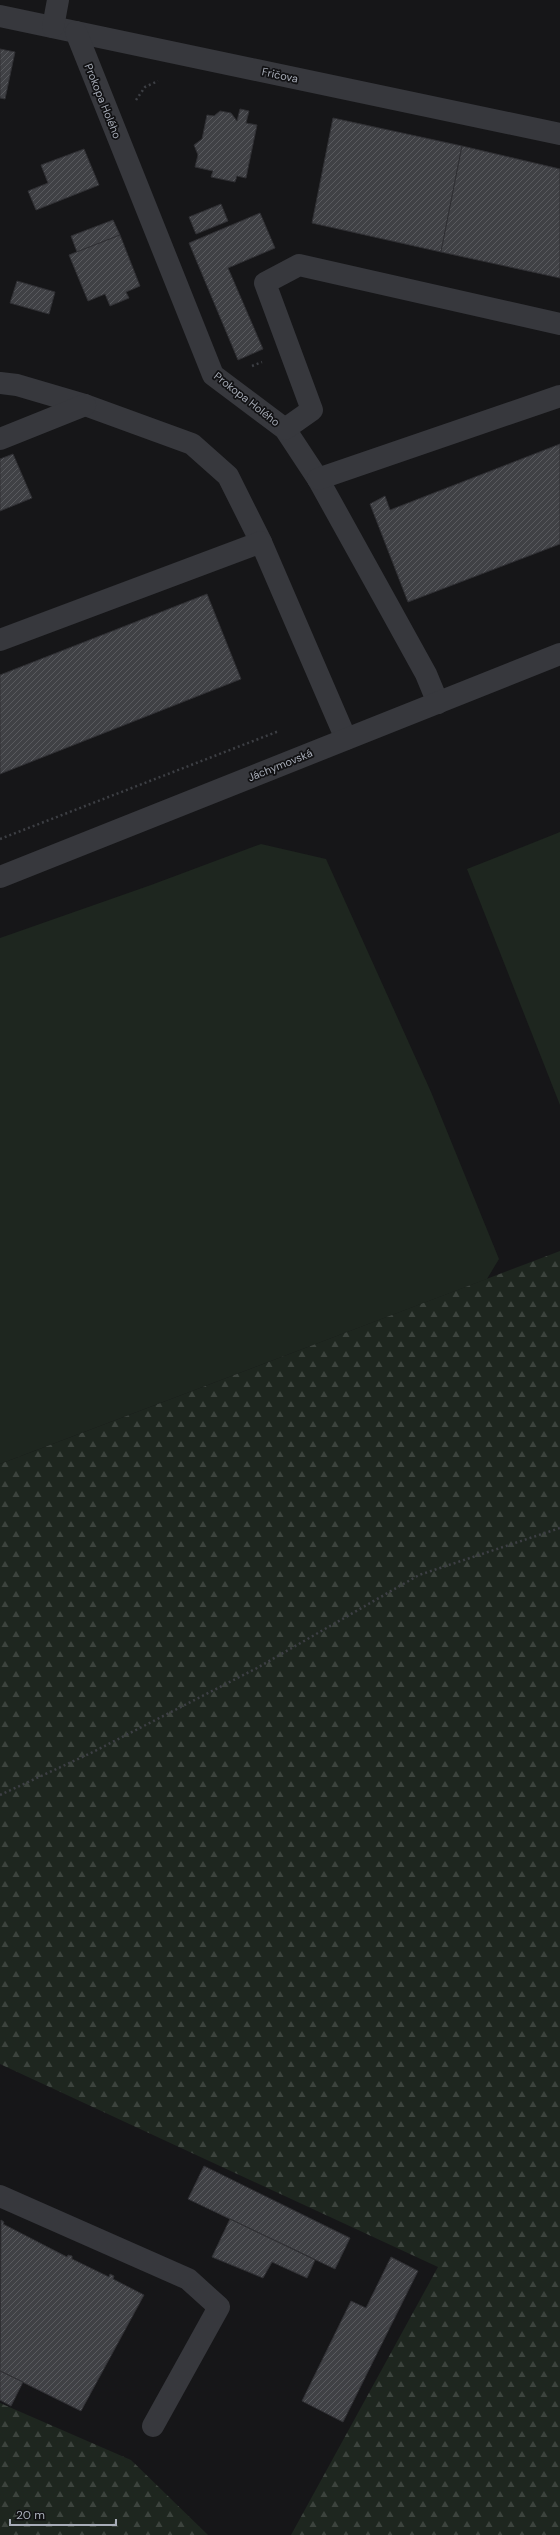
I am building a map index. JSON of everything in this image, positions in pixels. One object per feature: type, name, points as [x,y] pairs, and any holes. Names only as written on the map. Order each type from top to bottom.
[{"type":"street","points":[[53,27],[58,0]]},
{"type":"street","name":"Fričova","points":[[0,16],[560,134]]},
{"type":"street","name":"Prokopa Holého","points":[[76,32],[213,375],[285,429],[318,480],[426,674],[438,703]]},
{"type":"street","points":[[285,429],[312,410],[265,283],[299,265],[560,324]]},
{"type":"street","points":[[0,383],[16,385],[85,405],[192,444],[228,476],[261,542],[346,739]]},
{"type":"street","points":[[318,480],[560,396]]},
{"type":"street","points":[[0,439],[85,405]]},
{"type":"street","points":[[0,640],[261,542]]},
{"type":"street","name":"Jáchymovská","points":[[0,877],[560,654]]},
{"type":"street","points":[[0,2196],[188,2279],[219,2307],[153,2426]]},
{"type":"path","points":[[134,105],[136,98],[145,87],[163,79]]},
{"type":"path","points":[[246,366],[254,366],[265,358]]},
{"type":"path","points":[[0,839],[281,730]]},
{"type":"path","points":[[0,1795],[91,1753],[257,1668],[419,1575],[560,1528]]},
{"type":"green space","points":[[560,832],[560,1105],[467,869]]},
{"type":"green space","points":[[261,844],[326,859],[431,1092],[499,1259],[487,1279],[0,1464],[0,938],[151,885]]},
{"type":"green space","points":[[560,1251],[560,2535],[291,2535],[438,2267],[0,2064],[0,1464]]},
{"type":"green space","points":[[0,2403],[131,2460],[208,2535],[0,2535]]},
{"type":"building","points":[[0,49],[15,52],[5,99],[0,98]]},
{"type":"building","points":[[240,109],[249,111],[246,123],[257,125],[246,178],[237,176],[235,182],[211,177],[213,171],[195,167],[198,155],[194,145],[202,139],[207,115],[214,116],[220,111],[231,113],[237,121]]},
{"type":"building","points":[[333,118],[462,146],[441,252],[312,223]]},
{"type":"building","points":[[462,146],[560,169],[560,278],[441,252]]},
{"type":"building","points":[[84,149],[99,185],[36,210],[28,191],[48,183],[41,165]]},
{"type":"building","points":[[221,204],[228,221],[196,234],[189,217]]},
{"type":"building","points":[[260,213],[275,248],[228,268],[263,349],[238,360],[189,243]]},
{"type":"building","points":[[113,220],[120,235],[77,252],[71,236]]},
{"type":"building","points":[[120,235],[140,286],[126,292],[129,298],[110,306],[105,294],[88,301],[69,255]]},
{"type":"building","points":[[17,281],[55,292],[49,314],[10,303]]},
{"type":"building","points":[[560,444],[560,544],[408,602],[370,504],[385,496],[390,510]]},
{"type":"building","points":[[13,454],[32,498],[0,511],[0,459]]},
{"type":"building","points":[[207,594],[241,679],[0,774],[0,675]]},
{"type":"building","points":[[204,2166],[350,2238],[335,2269],[188,2199]]},
{"type":"building","points":[[230,2219],[315,2260],[307,2278],[272,2262],[263,2278],[212,2257]]},
{"type":"building","points":[[1,2220],[4,2222],[3,2224],[67,2257],[68,2255],[72,2256],[72,2259],[109,2277],[110,2274],[114,2276],[113,2279],[144,2295],[81,2411],[0,2371]]},
{"type":"building","points":[[391,2257],[418,2271],[343,2422],[302,2401],[351,2301],[366,2308]]},
{"type":"building","points":[[0,2371],[23,2382],[11,2406],[0,2400]]}]
